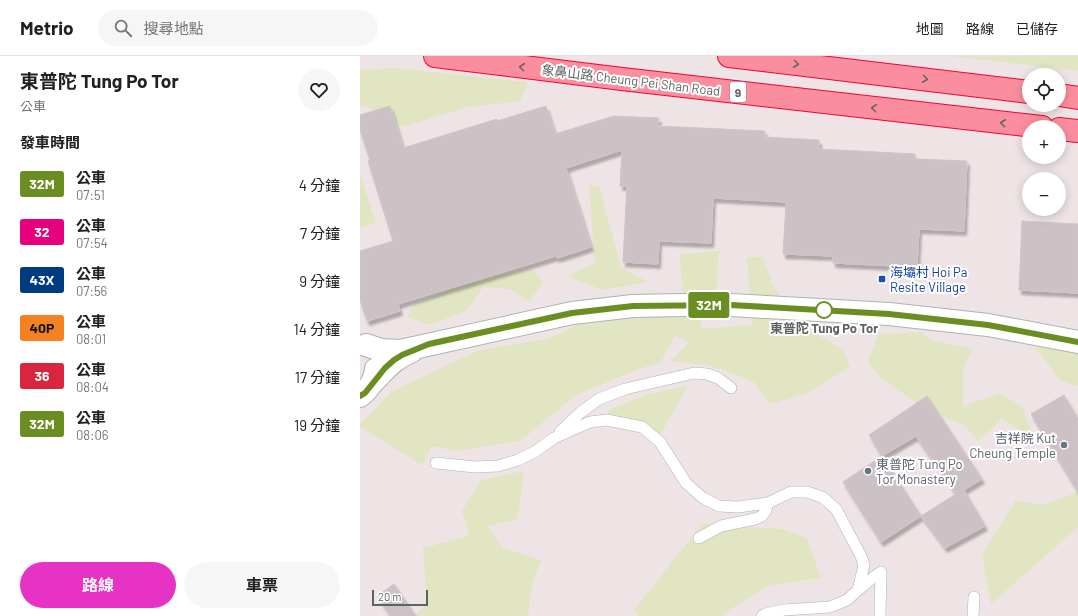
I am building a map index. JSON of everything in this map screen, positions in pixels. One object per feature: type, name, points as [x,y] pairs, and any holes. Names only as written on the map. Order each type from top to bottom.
[{"type":"highway","name":"象鼻山路 Cheung Pei Shan Road","points":[[435,56],[1022,125]]},
{"type":"highway","points":[[730,56],[1022,91]]},
{"type":"highway","points":[[1066,96],[1078,98]]},
{"type":"highway","points":[[1066,130],[1078,131]]},
{"type":"street","points":[[363,343],[381,350],[400,351],[572,313],[633,306],[710,305],[889,314],[988,325],[1078,342]]},
{"type":"street","points":[[363,343],[372,353],[376,366],[375,374],[366,389]]},
{"type":"street","points":[[366,389],[394,360],[402,355],[429,344]]},
{"type":"lane","points":[[436,463],[475,467],[498,466],[518,460],[536,451],[554,438],[581,412],[599,399],[625,389],[694,373],[707,374],[718,378],[732,388]]},
{"type":"lane","points":[[554,438],[590,422],[607,420],[642,427],[660,442],[686,483],[703,498],[719,506],[738,507],[768,503],[791,492],[807,492],[822,497],[836,509],[861,556],[864,565],[858,590]]},
{"type":"lane","points":[[699,538],[721,526],[755,519],[762,516],[768,503]]},
{"type":"lane","points":[[762,616],[784,610],[830,608],[847,600],[881,572],[880,616]]},
{"type":"lane","points":[[973,616],[974,596]]},
{"type":"green space","points":[[950,56],[1078,56],[1078,71],[1066,70],[1066,68],[1052,68]]},
{"type":"green space","points":[[393,68],[528,82],[520,101],[467,107],[403,127],[364,105],[360,106],[360,70]]},
{"type":"green space","points":[[360,174],[376,223],[360,228]]},
{"type":"green space","points":[[589,185],[599,186],[621,267],[648,282],[602,290],[568,276],[595,263]]},
{"type":"green space","points":[[719,251],[717,286],[701,315],[701,329],[752,325],[747,257],[763,257],[772,283],[793,320],[843,350],[850,367],[806,394],[769,404],[753,381],[711,366],[670,361],[689,342],[675,336],[660,363],[642,368],[576,395],[520,441],[455,451],[432,446],[422,465],[360,427],[360,425],[391,392],[477,351],[549,338],[591,319],[683,307],[680,254]]},
{"type":"green space","points":[[532,269],[543,282],[529,302],[510,289],[483,287],[467,310],[430,325],[407,317],[413,305],[452,289],[500,275]]},
{"type":"green space","points":[[921,332],[930,340],[973,349],[963,368],[963,406],[1000,393],[1022,407],[1034,439],[1002,419],[978,441],[964,425],[926,410],[880,377],[868,363],[878,334]]},
{"type":"green space","points":[[1035,347],[1078,348],[1078,386],[1061,381]]},
{"type":"green space","points":[[688,385],[659,437],[606,415],[611,409],[645,395]]},
{"type":"green space","points":[[524,471],[518,519],[487,526],[503,548],[541,560],[532,584],[528,616],[414,616],[427,603],[423,548],[469,536],[462,511],[481,480]]},
{"type":"green space","points":[[1078,492],[1078,527],[991,604],[982,555],[1016,500],[1042,505]]},
{"type":"green space","points":[[702,524],[782,529],[807,538],[821,578],[770,585],[726,612],[723,616],[639,616],[634,610]]},
{"type":"building","points":[[390,106],[403,148],[497,119],[497,121],[546,106],[555,134],[614,116],[659,118],[658,126],[765,131],[764,137],[819,140],[819,149],[915,154],[915,159],[967,161],[964,231],[919,229],[917,267],[833,263],[833,256],[783,254],[786,202],[713,198],[711,243],[659,241],[658,264],[623,262],[627,186],[620,186],[622,150],[566,168],[591,247],[557,258],[556,256],[398,304],[400,311],[367,321],[360,300],[360,251],[393,241],[368,161],[370,160],[360,130],[360,115]]},
{"type":"building","points":[[1022,221],[1078,224],[1078,293],[1019,290]]},
{"type":"building","name":"吉祥院 Kut Cheung Temple","points":[[1064,395],[1078,419],[1078,492],[1031,414]]},
{"type":"building","points":[[927,396],[982,479],[964,490],[985,526],[945,548],[921,516],[956,494],[916,436],[882,456],[869,435]]},
{"type":"building","points":[[882,456],[921,516],[881,542],[843,482]]},
{"type":"building","points":[[394,584],[416,616],[391,616],[377,596]]},
{"type":"bus line","name":"32M","points":[[360,396],[365,393],[385,368],[394,360],[402,355],[429,344],[572,313],[633,306],[731,305],[889,314],[988,325],[1078,342]]},
{"type":"place","name":"海壩村 Hoi Pa Resite Village","points":[[882,279]]},
{"type":"place","name":"東普陀 Tung Po Tor","points":[[824,310]]},
{"type":"place","name":"吉祥院 Kut Cheung Temple","points":[[1064,445]]},
{"type":"place","name":"東普陀 Tung Po Tor Monastery","points":[[868,471]]}]
